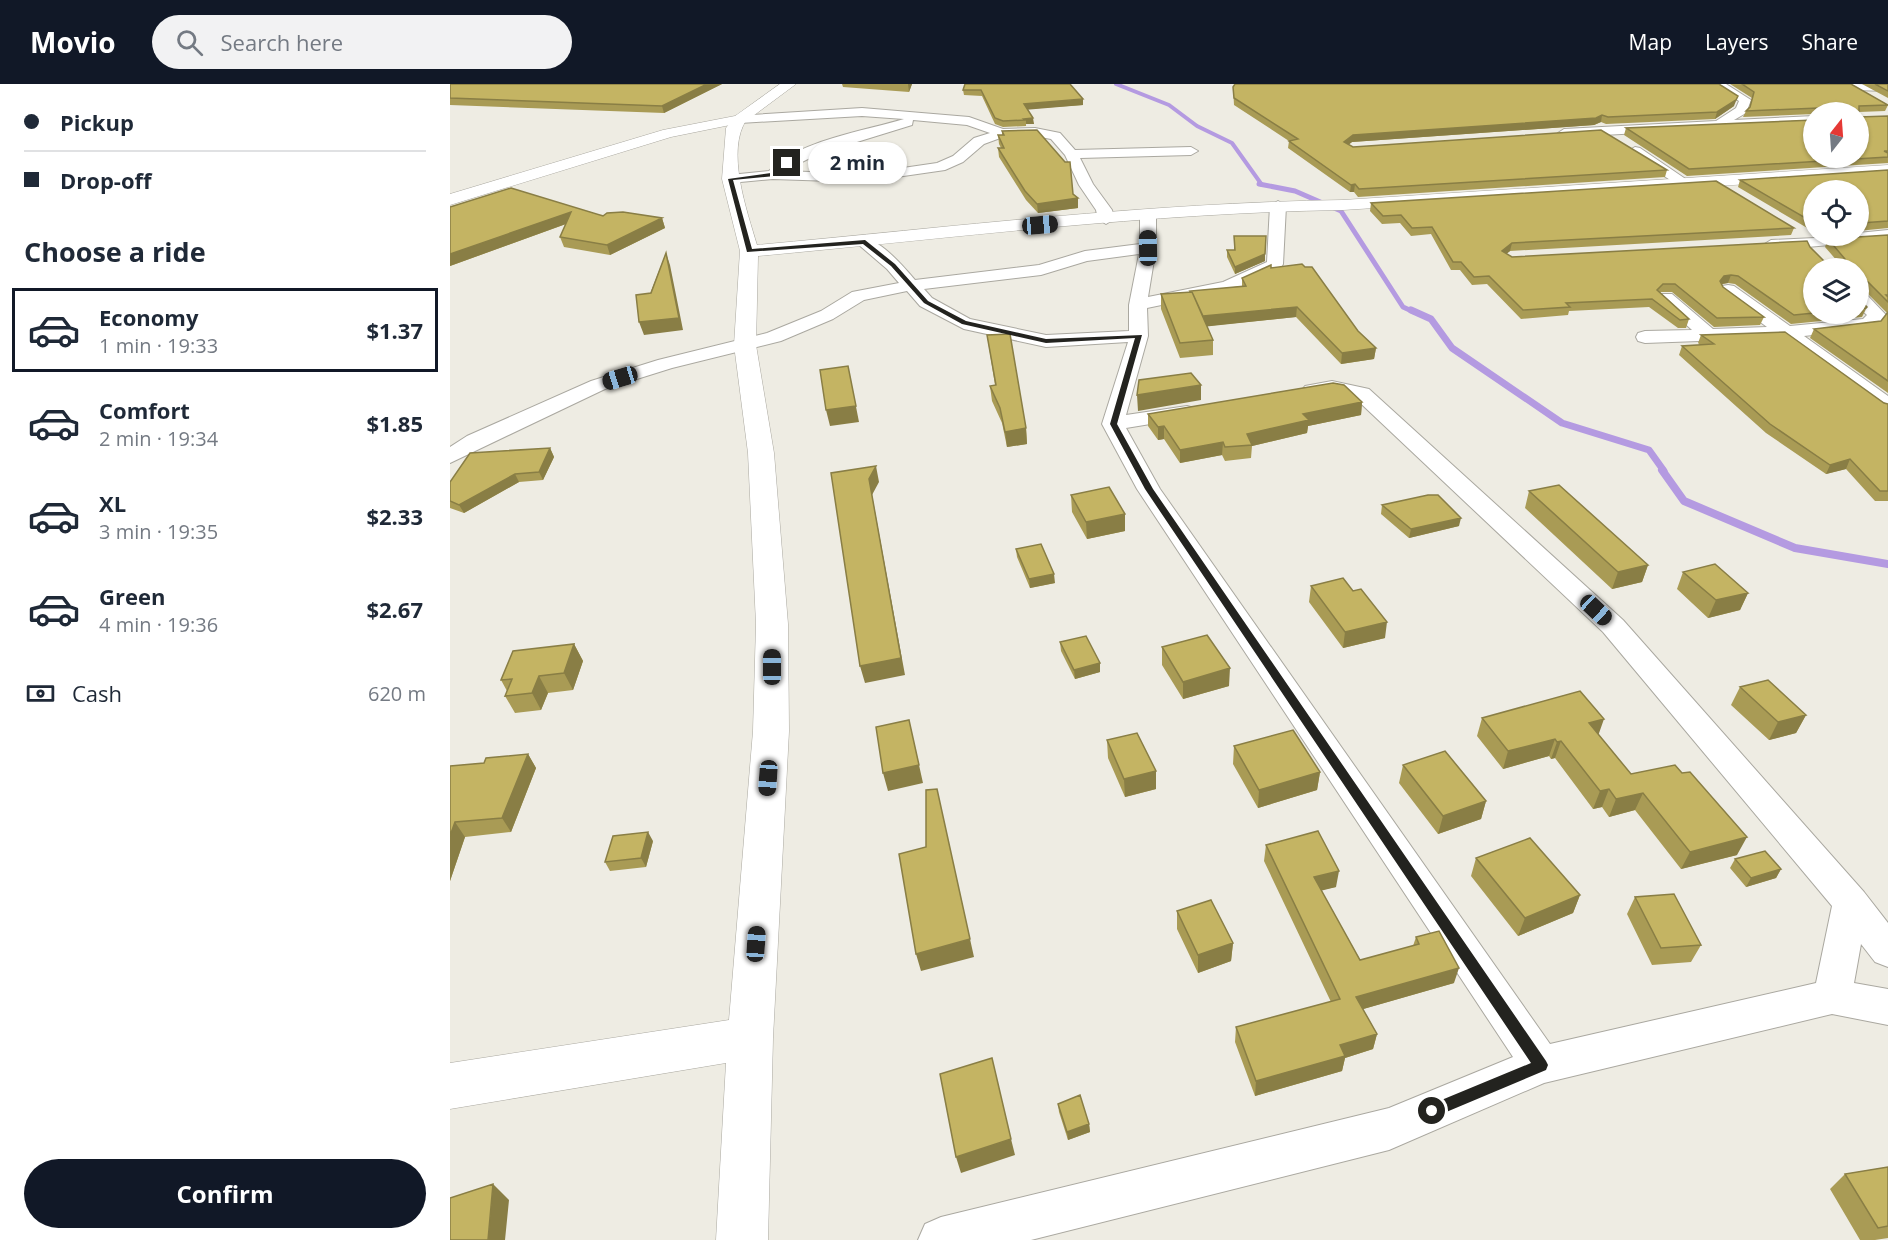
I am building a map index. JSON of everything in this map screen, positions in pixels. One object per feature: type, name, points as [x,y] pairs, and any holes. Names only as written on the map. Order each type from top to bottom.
[{"type":"street","points":[[450,213],[692,137],[726,122],[789,84]]},
{"type":"street","points":[[1717,85],[1743,84]]},
{"type":"street","points":[[1717,85],[1745,100],[1742,110],[1720,124]]},
{"type":"street","points":[[1851,86],[1888,88]]},
{"type":"street","points":[[1851,86],[1880,101]]},
{"type":"street","points":[[450,200],[668,133],[726,122],[862,112],[969,121],[1002,133]]},
{"type":"street","points":[[773,175],[776,168],[798,158],[921,117]]},
{"type":"street","points":[[1555,134],[1598,126],[1803,120]]},
{"type":"street","points":[[726,122],[733,128],[730,179],[749,251],[745,345],[760,453],[772,624],[771,731],[750,1038],[742,1240]]},
{"type":"street","points":[[1598,126],[1683,182]]},
{"type":"street","points":[[730,179],[773,175],[862,178],[940,166],[958,159],[978,141],[1002,133],[1035,132],[1055,136],[1071,154],[1086,185],[1104,210],[1106,219]]},
{"type":"street","points":[[1071,154],[1191,151]]},
{"type":"street","points":[[749,251],[1148,215],[1278,206],[1314,207],[1888,170]]},
{"type":"street","points":[[1714,180],[1734,192]]},
{"type":"street","points":[[510,182],[529,188]]},
{"type":"street","points":[[865,242],[893,265],[926,302],[964,323],[1046,341],[1139,320],[1228,286],[1275,264],[1278,206]]},
{"type":"street","points":[[1148,215],[1148,248],[1139,320],[1113,424],[1149,489],[1541,1065]]},
{"type":"street","points":[[1795,229],[1818,249]]},
{"type":"street","points":[[1759,246],[1818,249],[1888,235]]},
{"type":"street","points":[[450,456],[475,441],[598,385],[665,363],[774,337],[827,315],[858,296],[913,285],[1041,270],[1085,255],[1148,248]]},
{"type":"street","points":[[1728,290],[1888,406]]},
{"type":"street","points":[[1666,298],[1708,334]]},
{"type":"street","points":[[1869,307],[1877,315],[1869,323]]},
{"type":"street","points":[[1645,338],[1787,332],[1868,324]]},
{"type":"street","points":[[1286,395],[1332,387],[1362,393],[1612,626],[1851,903],[1888,951]]},
{"type":"street","points":[[1113,424],[1217,406]]},
{"type":"street","points":[[1832,997],[1851,903]]},
{"type":"street","points":[[941,1240],[1389,1129],[1541,1065],[1832,997],[1888,1007]]},
{"type":"street","points":[[450,1086],[750,1038]]},
{"type":"building","points":[[450,84],[707,84],[662,106],[450,98]]},
{"type":"building","points":[[965,84],[1070,84],[1083,99],[1024,104],[1033,118],[1003,121],[995,118],[981,90],[963,90]]},
{"type":"building","points":[[1235,84],[1719,84],[1738,96],[1736,100],[1717,112],[1608,117],[1602,115],[1596,118],[1353,135],[1344,142],[1353,147],[1601,130],[1667,170],[1359,189],[1355,184],[1351,185],[1289,141],[1298,139],[1234,98]]},
{"type":"building","points":[[1742,84],[1851,84],[1888,105],[1869,106],[1869,102],[1803,102],[1803,109],[1746,111],[1750,107],[1754,92]]},
{"type":"building","points":[[1875,84],[1888,84],[1888,91]]},
{"type":"building","points":[[1888,116],[1888,151],[1884,151],[1888,153],[1888,157],[1869,158],[1869,117]]},
{"type":"building","points":[[1803,120],[1803,162],[1689,169],[1626,128]]},
{"type":"building","points":[[1037,130],[1065,162],[1070,162],[1073,194],[1078,198],[1037,204],[1025,191],[998,148],[1004,148],[998,135],[1004,135],[1002,131]]},
{"type":"building","points":[[1888,170],[1888,221],[1869,222],[1869,180],[1803,180],[1803,217],[1740,180]]},
{"type":"building","points":[[1716,181],[1794,228],[1512,243],[1502,251],[1512,257],[1803,241],[1803,246],[1810,246],[1821,258],[1803,258],[1803,314],[1794,315],[1738,276],[1731,275],[1724,276],[1720,281],[1723,287],[1764,317],[1717,318],[1675,284],[1663,284],[1657,290],[1689,319],[1680,320],[1652,299],[1566,303],[1570,307],[1523,310],[1489,276],[1474,277],[1461,262],[1453,262],[1432,227],[1412,228],[1401,215],[1383,216],[1371,203]]},
{"type":"building","points":[[511,188],[603,216],[607,213],[623,212],[662,218],[607,245],[560,237],[571,212],[450,254],[450,207]]},
{"type":"building","points":[[1888,235],[1888,295],[1886,295],[1888,302],[1869,283],[1869,258],[1844,258],[1834,246],[1869,246],[1869,236]]},
{"type":"building","points":[[1234,236],[1266,236],[1265,254],[1235,267],[1227,250],[1235,250]]},
{"type":"building","points":[[666,253],[679,318],[639,322],[636,295],[651,293]]},
{"type":"building","points":[[1302,264],[1305,267],[1312,267],[1358,331],[1376,348],[1342,353],[1297,307],[1203,316],[1190,291],[1246,286],[1242,278],[1271,265],[1271,268]]},
{"type":"building","points":[[1192,292],[1213,340],[1180,343],[1161,294]]},
{"type":"building","points":[[1888,312],[1888,381],[1814,329],[1869,324],[1881,321]]},
{"type":"building","points":[[1785,332],[1888,404],[1888,491],[1880,491],[1850,459],[1830,465],[1770,424],[1682,346],[1714,344],[1701,335]]},
{"type":"building","points":[[1010,334],[1026,428],[1005,432],[1000,408],[990,386],[996,385],[987,335]]},
{"type":"building","points":[[848,366],[856,406],[826,410],[820,370]]},
{"type":"building","points":[[1191,373],[1201,385],[1137,395],[1139,380]]},
{"type":"building","points":[[1333,383],[1344,385],[1362,402],[1303,414],[1309,420],[1247,434],[1252,445],[1225,447],[1223,442],[1180,450],[1164,426],[1158,427],[1148,414]]},
{"type":"building","points":[[550,448],[539,472],[515,474],[459,505],[450,501],[450,482],[470,453]]},
{"type":"building","points":[[876,466],[869,479],[901,658],[860,666],[831,473]]},
{"type":"building","points":[[1559,485],[1648,565],[1618,572],[1529,491]]},
{"type":"building","points":[[1109,487],[1125,514],[1086,522],[1071,495]]},
{"type":"building","points":[[1438,495],[1461,518],[1411,529],[1382,505]]},
{"type":"building","points":[[1041,544],[1054,574],[1029,579],[1016,549]]},
{"type":"building","points":[[1715,564],[1748,593],[1716,600],[1683,572]]},
{"type":"building","points":[[1343,578],[1353,591],[1361,589],[1387,622],[1345,632],[1311,586]]},
{"type":"building","points":[[1207,635],[1230,668],[1183,682],[1162,647]]},
{"type":"building","points":[[1086,636],[1100,663],[1074,670],[1060,642]]},
{"type":"building","points":[[574,644],[564,673],[539,676],[532,693],[505,696],[512,679],[501,680],[513,651]]},
{"type":"building","points":[[1768,680],[1806,715],[1778,722],[1740,687]]},
{"type":"building","points":[[1580,691],[1604,719],[1589,723],[1631,774],[1675,765],[1682,773],[1690,772],[1747,837],[1690,852],[1643,793],[1616,799],[1609,789],[1600,791],[1561,741],[1557,742],[1555,739],[1508,751],[1482,718]]},
{"type":"building","points":[[909,720],[919,765],[883,773],[876,727]]},
{"type":"building","points":[[1293,730],[1320,772],[1259,790],[1234,746]]},
{"type":"building","points":[[1137,733],[1156,771],[1124,779],[1107,740]]},
{"type":"building","points":[[1445,751],[1486,801],[1443,816],[1403,765]]},
{"type":"building","points":[[528,754],[502,818],[455,822],[450,836],[450,766],[484,763],[486,758]]},
{"type":"building","points":[[937,789],[970,939],[916,954],[899,854],[926,847],[926,790]]},
{"type":"building","points":[[1318,831],[1339,871],[1314,877],[1360,960],[1419,944],[1416,937],[1439,931],[1459,968],[1356,997],[1377,1034],[1340,1045],[1345,1056],[1256,1081],[1236,1027],[1340,999],[1266,845]]},
{"type":"building","points":[[648,832],[641,858],[605,862],[613,836]]},
{"type":"building","points":[[1530,838],[1580,895],[1525,918],[1476,858]]},
{"type":"building","points":[[1765,851],[1781,869],[1751,878],[1735,859]]},
{"type":"building","points":[[1674,894],[1701,945],[1661,948],[1635,897]]},
{"type":"building","points":[[1211,900],[1233,943],[1198,955],[1177,911]]},
{"type":"building","points":[[992,1058],[1011,1139],[956,1157],[940,1074]]},
{"type":"building","points":[[1080,1095],[1089,1124],[1067,1132],[1058,1104]]},
{"type":"building","points":[[1888,1167],[1888,1226],[1878,1228],[1845,1174]]},
{"type":"building","points":[[493,1184],[488,1240],[450,1240],[450,1198]]},
{"type":"waterway","points":[[1116,84],[1169,105],[1197,126],[1232,143],[1262,185]]},
{"type":"waterway","points":[[1262,185],[1295,191],[1341,211],[1403,307],[1414,312]]},
{"type":"waterway","points":[[1411,310],[1431,319],[1452,348],[1562,423],[1649,450],[1664,471]]},
{"type":"waterway","points":[[1662,470],[1684,501],[1795,548],[1888,564]]},
{"type":"route","points":[[787,163],[776,168],[773,175],[730,179],[749,251],[865,242],[893,265],[926,302],[964,323],[1046,341],[1139,336],[1113,424],[1149,489],[1541,1065],[1432,1111]]}]
